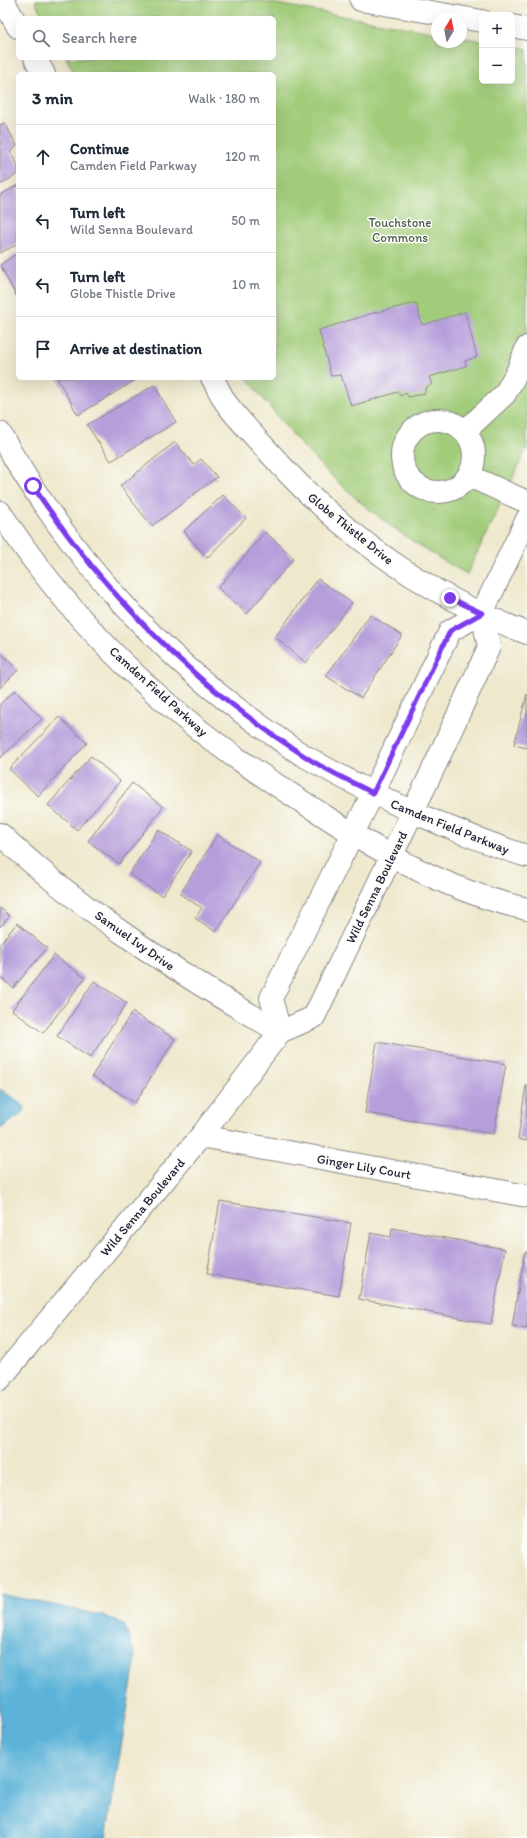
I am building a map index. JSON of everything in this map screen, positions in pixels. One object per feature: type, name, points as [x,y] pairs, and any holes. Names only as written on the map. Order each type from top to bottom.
[{"type":"street","points":[[3,0],[16,23]]},
{"type":"street","points":[[361,0],[479,20]]},
{"type":"street","points":[[515,27],[527,29]]},
{"type":"street","points":[[36,60],[43,72]]},
{"type":"street","points":[[465,431],[505,394],[517,372],[527,347]]},
{"type":"street","name":"Globe Thistle Drive","points":[[213,380],[228,406],[291,478],[331,515],[373,549],[421,582],[482,613],[527,633]]},
{"type":"street","points":[[432,420],[444,420],[456,424],[465,431],[472,441],[475,452],[474,464],[469,476],[462,484],[451,490],[440,493],[427,491],[416,485],[408,477],[403,466],[401,453],[404,441],[411,431],[421,424],[432,420]]},
{"type":"street","name":"Camden Field Parkway","points":[[0,433],[61,528],[104,583],[152,634],[236,709],[306,758],[373,793],[412,812],[527,856]]},
{"type":"street","points":[[469,476],[527,502]]},
{"type":"street","name":"Camden Field Parkway","points":[[0,512],[26,550],[69,605],[93,631],[145,683],[173,708],[235,756],[353,834],[391,855],[436,878],[471,892],[527,909]]},
{"type":"street","points":[[280,1032],[271,998],[373,793],[450,631],[482,613],[527,520]]},
{"type":"street","name":"Wild Senna Boulevard","points":[[0,1379],[201,1136],[280,1032],[314,1016],[489,647],[482,613]]},
{"type":"street","name":"Samuel Ivy Drive","points":[[0,834],[48,876],[161,961],[280,1032]]},
{"type":"street","name":"Ginger Lily Court","points":[[201,1136],[527,1196]]},
{"type":"green space","name":"Touchstone Commons","points":[[36,0],[255,0],[431,32],[431,48],[467,48],[467,38],[479,40],[479,84],[515,84],[515,47],[527,49],[527,448],[467,574],[405,536],[385,522],[348,491],[313,457],[249,380],[276,380],[276,72],[74,72],[67,60],[276,60],[276,16],[43,16],[36,4]]},
{"type":"water","points":[[0,1089],[22,1104],[25,1108],[23,1113],[0,1129]]},
{"type":"water","points":[[0,1594],[101,1615],[124,1624],[136,1657],[106,1838],[0,1838]]},
{"type":"building","points":[[5,123],[16,144],[16,147],[10,152],[16,162],[16,175],[0,185],[0,125]]},
{"type":"building","points":[[16,186],[16,245],[0,253],[0,195]]},
{"type":"building","points":[[16,254],[16,295],[0,265]]},
{"type":"building","points":[[416,303],[422,325],[465,312],[477,357],[465,361],[466,366],[429,377],[432,384],[425,388],[425,393],[408,397],[406,393],[400,396],[398,392],[351,406],[341,375],[331,376],[319,330],[373,313]]},
{"type":"building","points":[[58,380],[136,380],[78,415]]},
{"type":"building","points":[[154,385],[176,422],[111,461],[87,425]]},
{"type":"building","points":[[175,442],[194,465],[201,459],[217,477],[152,526],[120,486]]},
{"type":"building","points":[[223,495],[246,518],[207,558],[184,531]]},
{"type":"building","points":[[265,532],[294,558],[247,614],[218,588]]},
{"type":"building","points":[[318,579],[352,603],[306,663],[275,637]]},
{"type":"building","points":[[370,615],[402,635],[361,698],[326,676]]},
{"type":"building","points":[[0,652],[18,670],[0,688]]},
{"type":"building","points":[[15,690],[42,719],[0,758],[0,704]]},
{"type":"building","points":[[527,694],[527,748],[514,745]]},
{"type":"building","points":[[59,717],[87,743],[38,796],[9,769]]},
{"type":"building","points":[[91,756],[120,781],[77,830],[48,805]]},
{"type":"building","points":[[132,783],[163,807],[119,864],[88,841]]},
{"type":"building","points":[[158,830],[192,851],[162,896],[129,874]]},
{"type":"building","points":[[217,835],[260,862],[216,932],[195,918],[202,908],[180,894]]},
{"type":"building","points":[[0,908],[10,916],[0,927]]},
{"type":"building","points":[[17,923],[47,948],[13,988],[0,977],[0,944]]},
{"type":"building","points":[[54,955],[85,978],[43,1033],[12,1010]]},
{"type":"building","points":[[94,981],[127,1003],[90,1058],[57,1036]]},
{"type":"building","points":[[132,1012],[175,1039],[135,1103],[92,1076]]},
{"type":"building","points":[[377,1042],[506,1064],[494,1134],[365,1113]]},
{"type":"building","points":[[527,1085],[527,1141],[518,1139]]},
{"type":"building","points":[[220,1201],[351,1223],[339,1296],[207,1274]]},
{"type":"building","points":[[392,1228],[505,1249],[491,1324],[359,1299],[371,1233],[391,1237]]},
{"type":"building","points":[[525,1252],[527,1252],[527,1329],[512,1326]]},
{"type":"route","points":[[33,486],[57,523],[104,583],[152,634],[194,673],[236,709],[306,758],[373,793],[450,631],[482,613],[450,598]]}]
